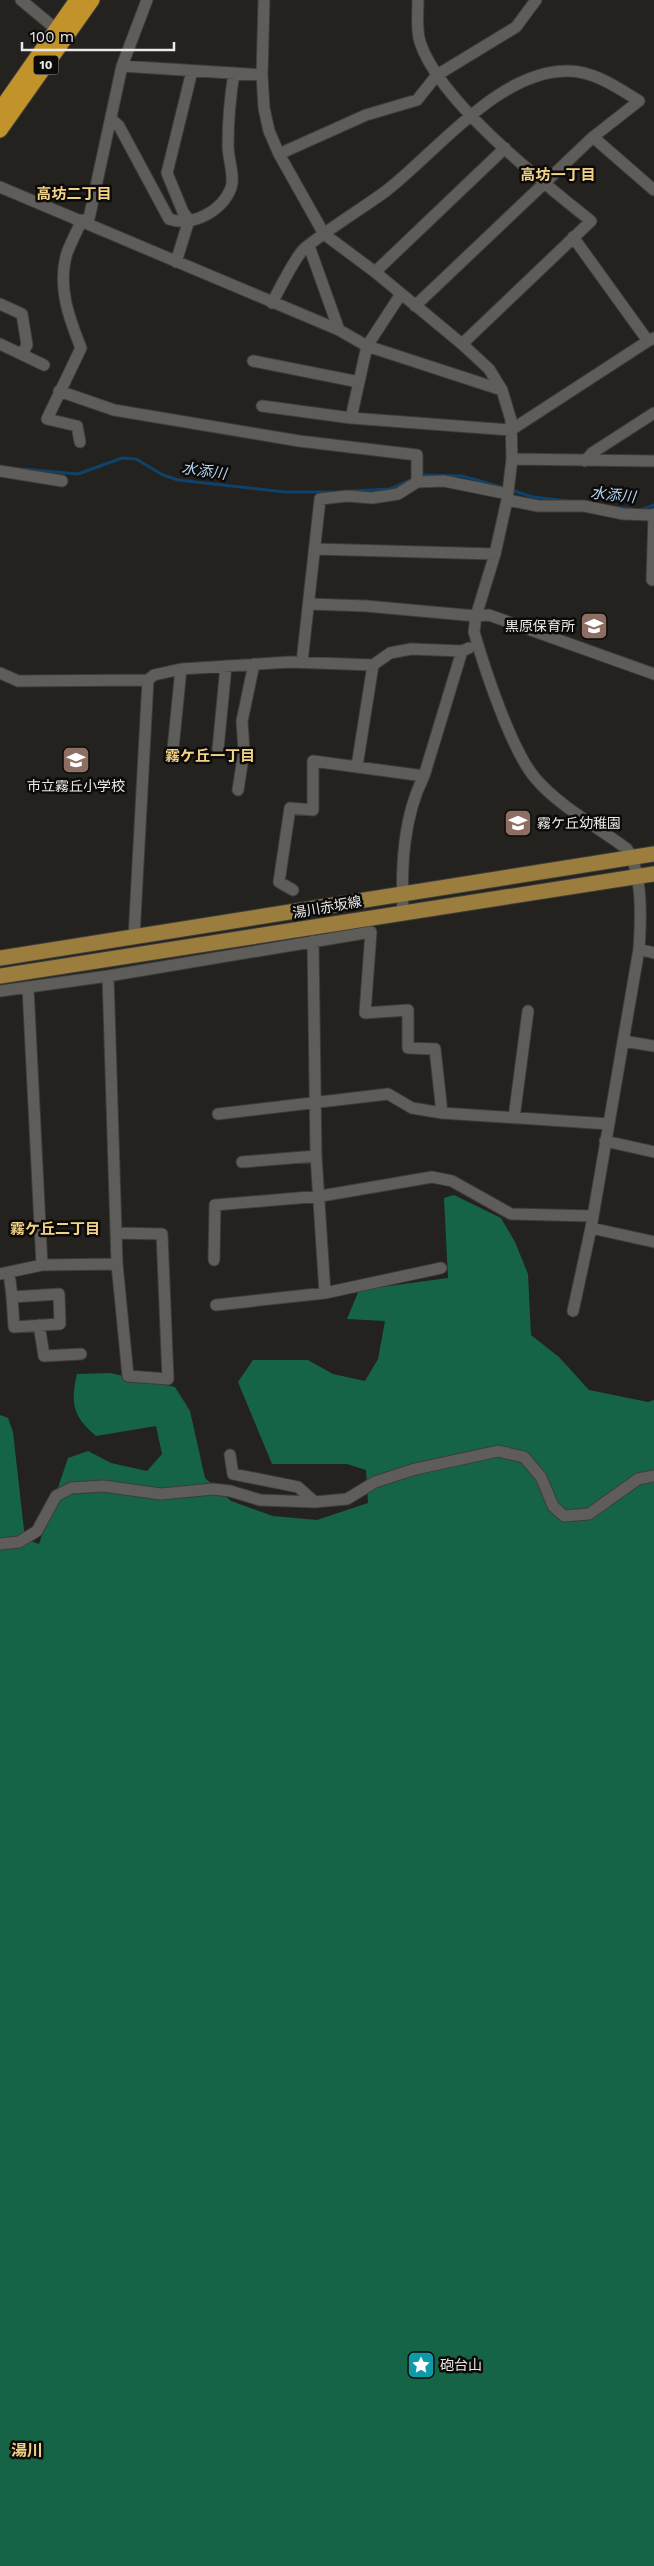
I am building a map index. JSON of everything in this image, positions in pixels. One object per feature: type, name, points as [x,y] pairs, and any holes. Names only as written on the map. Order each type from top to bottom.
[{"type":"highway","name":"10","points":[[0,110],[77,0]]},
{"type":"highway","name":"10","points":[[0,130],[92,0]]},
{"type":"main road","name":"湯川赤坂線","points":[[0,958],[654,854]]},
{"type":"main road","name":"湯川赤坂線","points":[[0,976],[654,874]]},
{"type":"street","points":[[21,0],[56,28]]},
{"type":"street","points":[[80,442],[77,426],[47,419],[59,391],[80,355],[81,348],[66,309],[64,288],[67,254],[85,222],[111,119],[122,66],[147,0]]},
{"type":"street","points":[[264,0],[262,75],[264,108],[269,131],[279,154],[324,234],[375,272],[462,344],[489,369],[502,390],[511,420],[512,459],[496,554],[476,616],[474,632],[509,729],[535,779],[548,791],[627,848],[633,858],[642,910],[639,949],[591,1228],[574,1311]]},
{"type":"street","points":[[418,0],[419,41],[437,75],[471,115],[505,148],[544,184],[591,221],[462,344]]},
{"type":"street","points":[[279,154],[366,115],[417,100],[437,75],[516,28],[536,0]]},
{"type":"street","points":[[122,66],[262,75]]},
{"type":"street","points":[[189,220],[183,212],[167,173],[192,71]]},
{"type":"street","points":[[272,302],[304,248],[387,190],[471,115],[509,88],[544,74],[566,71],[576,72],[609,82],[639,101],[593,138],[415,306]]},
{"type":"street","points":[[111,119],[119,126],[168,219],[189,220],[215,211],[221,206],[232,186],[228,149],[228,114],[234,73]]},
{"type":"street","points":[[593,138],[654,190]]},
{"type":"street","points":[[375,272],[505,148]]},
{"type":"street","points":[[0,187],[339,330],[367,346],[502,390]]},
{"type":"street","points":[[176,262],[189,220]]},
{"type":"street","points":[[262,406],[351,418],[511,430],[651,340],[573,238]]},
{"type":"street","points":[[309,246],[339,330]]},
{"type":"street","points":[[351,418],[367,346],[401,294]]},
{"type":"street","points":[[0,304],[22,314],[28,345],[22,354]]},
{"type":"street","points":[[0,344],[44,365]]},
{"type":"street","points":[[253,361],[359,382]]},
{"type":"street","points":[[59,391],[114,410],[299,441],[417,455],[418,482]]},
{"type":"street","points":[[585,461],[592,453],[654,413]]},
{"type":"street","points":[[512,459],[654,461]]},
{"type":"street","points":[[0,471],[62,481]]},
{"type":"street","points":[[302,662],[320,499],[347,496],[372,498],[398,494],[418,482],[444,481],[538,506],[584,506],[623,514],[653,514],[652,580]]},
{"type":"street","points":[[314,549],[496,554]]},
{"type":"street","points":[[308,604],[366,606],[476,616],[489,614],[654,674]]},
{"type":"street","points":[[0,672],[18,681],[148,680],[154,675],[181,669],[254,664],[302,662],[373,665],[390,653],[411,649],[462,651],[478,644]]},
{"type":"street","points":[[403,914],[403,856],[415,794],[424,776],[462,651]]},
{"type":"street","points":[[238,790],[244,751],[242,721],[254,664]]},
{"type":"street","points":[[357,766],[373,665]]},
{"type":"street","points":[[218,749],[226,666]]},
{"type":"street","points":[[172,749],[181,669]]},
{"type":"street","points":[[134,937],[148,680]]},
{"type":"street","points":[[293,890],[279,882],[290,808],[314,810],[313,761],[424,776]]},
{"type":"street","points":[[0,992],[371,932],[365,1013],[408,1010],[408,1048],[435,1049],[442,1113]]},
{"type":"street","points":[[313,941],[316,1156],[321,1196],[325,1292]]},
{"type":"street","points":[[639,949],[654,953]]},
{"type":"street","points":[[108,976],[116,1233],[117,1264],[128,1376],[168,1379],[162,1234],[116,1233]]},
{"type":"street","points":[[28,988],[42,1265]]},
{"type":"street","points":[[514,1118],[528,1012]]},
{"type":"street","points":[[623,1041],[654,1046]]},
{"type":"street","points":[[218,1114],[388,1094],[412,1108],[442,1113],[609,1124]]},
{"type":"street","points":[[606,1141],[654,1152]]},
{"type":"street","points":[[242,1162],[316,1156]]},
{"type":"street","points":[[214,1260],[215,1205],[321,1196],[432,1177],[452,1181],[511,1214],[593,1216]]},
{"type":"street","points":[[591,1228],[654,1242]]},
{"type":"street","points":[[12,1298],[59,1294],[60,1324],[14,1328],[12,1298],[5,1273],[42,1265],[117,1264]]},
{"type":"street","points":[[216,1305],[325,1292],[441,1268]]},
{"type":"street","points":[[39,1325],[44,1356],[81,1354]]},
{"type":"street","points":[[0,1544],[20,1542],[37,1531],[56,1496],[71,1488],[103,1486],[161,1494],[213,1490],[230,1491],[260,1500],[315,1502],[347,1499],[375,1482],[415,1469],[498,1451],[524,1457],[541,1477],[553,1506],[564,1516],[589,1514],[638,1480],[654,1476]]},
{"type":"street","points":[[230,1455],[233,1474],[298,1487],[315,1502]]},
{"type":"green space","points":[[454,1195],[501,1218],[515,1242],[528,1274],[531,1335],[559,1357],[589,1390],[648,1402],[654,1400],[654,2566],[0,2566],[0,1415],[8,1418],[13,1432],[25,1539],[39,1544],[68,1458],[88,1451],[111,1463],[147,1471],[162,1454],[156,1426],[96,1436],[88,1429],[75,1409],[74,1393],[77,1374],[110,1373],[175,1387],[190,1411],[205,1478],[231,1501],[273,1516],[317,1520],[368,1503],[366,1470],[347,1464],[272,1464],[238,1382],[253,1360],[308,1360],[333,1374],[365,1381],[378,1359],[385,1321],[347,1319],[359,1290],[448,1278],[444,1198]]},
{"type":"waterway","name":"水添川","points":[[23,469],[78,474],[122,458],[136,459],[163,475],[178,480],[285,492],[333,492]]},
{"type":"waterway","name":"水添川","points":[[422,475],[462,476],[505,488]]},
{"type":"waterway","name":"水添川","points":[[351,491],[390,489],[411,480]]},
{"type":"waterway","name":"水添川","points":[[511,490],[533,497],[568,501]]},
{"type":"waterway","name":"水添川","points":[[614,507],[640,510],[654,505]]},
{"type":"place","name":"黒原保育所","points":[[594,626]]},
{"type":"place","name":"市立霧丘小学校","points":[[76,760]]},
{"type":"place","name":"霧ケ丘幼稚園","points":[[518,823]]},
{"type":"place","name":"砲台山","points":[[421,2365]]},
{"type":"district","name":"高坊一丁目","points":[[558,175]]},
{"type":"district","name":"高坊二丁目","points":[[74,194]]},
{"type":"district","name":"霧ケ丘一丁目","points":[[210,756]]},
{"type":"district","name":"霧ケ丘二丁目","points":[[55,1229]]},
{"type":"district","name":"湯川","points":[[27,2450]]}]
